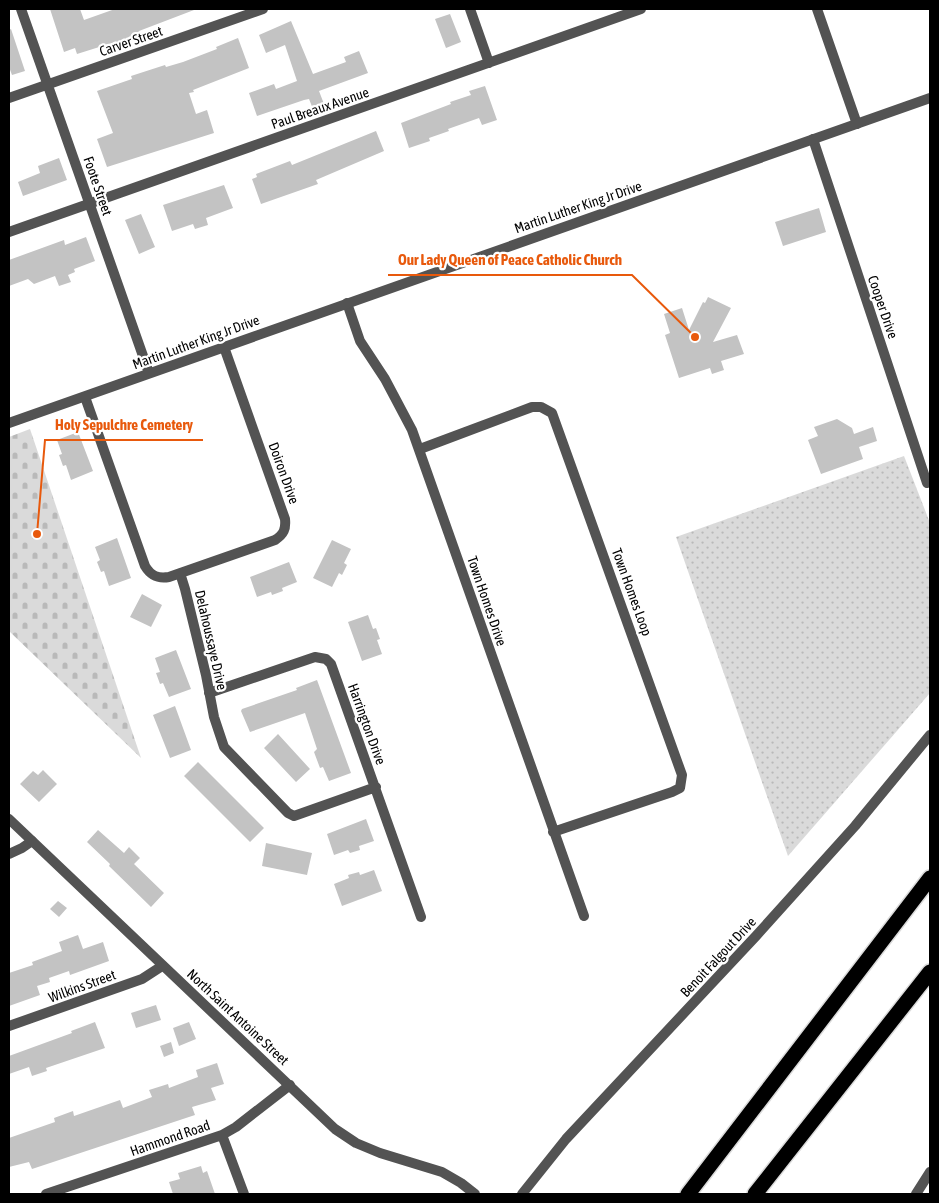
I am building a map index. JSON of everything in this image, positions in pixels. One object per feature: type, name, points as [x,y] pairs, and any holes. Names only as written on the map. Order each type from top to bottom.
[{"type":"highway","points":[[688,1194],[930,878]]},
{"type":"highway","points":[[756,1194],[930,972]]},
{"type":"street","name":"Foote Street","points":[[21,9],[149,373]]},
{"type":"street","name":"Carver Street","points":[[9,98],[263,9]]},
{"type":"street","points":[[470,9],[488,63]]},
{"type":"street","name":"Paul Breaux Avenue","points":[[9,232],[641,9]]},
{"type":"street","points":[[816,9],[857,124]]},
{"type":"street","name":"Martin Luther King Jr Drive","points":[[9,424],[224,346],[930,98]]},
{"type":"street","name":"Cooper Drive","points":[[812,140],[927,483]]},
{"type":"street","name":"Town Homes Drive","points":[[347,303],[360,341],[385,379],[404,413],[420,449],[584,916]]},
{"type":"street","name":"Doiron Drive","points":[[180,573],[275,540],[285,530],[285,518],[224,346]]},
{"type":"street","points":[[85,397],[145,566],[154,576],[161,578],[180,573]]},
{"type":"street","name":"Town Homes Loop","points":[[420,449],[532,407],[541,407],[552,413],[682,775],[680,788],[672,792],[553,832]]},
{"type":"street","name":"Delahoussaye Drive","points":[[180,573],[188,598],[214,717],[224,747],[288,813],[294,816],[376,787]]},
{"type":"street","name":"Harrington Drive","points":[[209,693],[315,657],[326,659],[331,664],[421,917]]},
{"type":"street","name":"Benoit Falgout Drive","points":[[522,1194],[566,1139],[756,936],[849,833],[930,735]]},
{"type":"street","name":"North Saint Antoine Street","points":[[9,819],[336,1129],[356,1143],[380,1153],[442,1172],[475,1194]]},
{"type":"street","points":[[9,854],[32,841]]},
{"type":"street","name":"Wilkins Street","points":[[9,1026],[142,979],[162,966]]},
{"type":"street","name":"Hammond Road","points":[[46,1194],[78,1189],[222,1135],[236,1127],[290,1085]]},
{"type":"street","points":[[222,1135],[244,1194]]},
{"type":"street","points":[[916,1194],[930,1172]]},
{"type":"green space","points":[[30,429],[141,758],[9,631],[9,437]]},
{"type":"green space","points":[[904,456],[930,523],[930,693],[788,856],[676,537]]},
{"type":"building","points":[[50,9],[80,9],[84,20],[115,9],[194,10],[139,31],[141,36],[125,42],[127,46],[115,51],[112,43],[77,54],[75,48],[64,52]]},
{"type":"building","points":[[450,14],[461,42],[446,48],[435,19]]},
{"type":"building","points":[[291,21],[313,74],[346,62],[344,57],[359,51],[368,73],[319,91],[324,104],[313,109],[309,99],[257,116],[249,93],[274,84],[276,89],[297,81],[285,45],[266,53],[259,35]]},
{"type":"building","points":[[11,29],[25,71],[12,75],[9,67],[9,30]]},
{"type":"building","points":[[238,38],[249,68],[189,93],[196,114],[207,110],[214,133],[107,167],[97,139],[113,133],[97,91],[132,79],[131,76],[165,65],[166,67],[183,62],[217,49],[216,47]]},
{"type":"building","points":[[485,86],[497,120],[482,125],[479,118],[448,129],[449,131],[429,138],[430,141],[409,148],[401,123],[451,104],[450,102],[471,95],[469,91]]},
{"type":"building","points":[[376,131],[384,151],[316,180],[318,184],[261,204],[252,179],[257,177],[256,174],[290,161],[292,165]]},
{"type":"building","points":[[59,158],[67,180],[23,196],[18,182],[40,173],[38,166]]},
{"type":"building","points":[[224,185],[233,208],[206,218],[208,225],[195,229],[193,224],[172,231],[163,205]]},
{"type":"building","points":[[819,208],[826,232],[783,246],[775,222]]},
{"type":"building","points":[[141,214],[155,247],[139,254],[125,220]]},
{"type":"building","points":[[86,237],[95,261],[74,269],[75,272],[68,275],[71,282],[59,286],[55,276],[34,284],[28,279],[9,286],[9,260],[64,240],[65,245]]},
{"type":"building","points":[[708,297],[731,308],[713,342],[737,335],[744,354],[721,361],[724,370],[712,374],[710,368],[679,378],[665,335],[670,333],[664,314],[682,308],[689,330],[703,302],[705,303]]},
{"type":"building","points":[[837,419],[852,428],[854,434],[873,427],[877,441],[859,447],[863,459],[821,474],[808,440],[818,436],[814,427]]},
{"type":"building","points":[[78,432],[93,471],[71,480],[66,465],[63,466],[59,455],[62,454],[57,440]]},
{"type":"building","points":[[117,538],[131,578],[109,586],[104,571],[101,572],[97,562],[100,560],[95,547]]},
{"type":"building","points":[[332,540],[351,549],[344,563],[347,565],[342,575],[339,573],[332,587],[313,578]]},
{"type":"building","points":[[289,562],[297,582],[282,588],[283,591],[272,595],[271,592],[257,597],[250,577]]},
{"type":"building","points":[[142,594],[162,605],[151,627],[130,617]]},
{"type":"building","points":[[368,615],[373,629],[376,628],[380,639],[377,640],[382,654],[362,661],[348,622]]},
{"type":"building","points":[[176,650],[191,689],[169,697],[163,683],[160,684],[156,673],[160,672],[155,658]]},
{"type":"building","points":[[317,680],[351,773],[329,781],[323,767],[320,768],[314,752],[317,749],[305,713],[250,732],[241,711],[242,709],[297,690],[296,688]]},
{"type":"building","points":[[175,706],[191,750],[170,758],[153,715]]},
{"type":"building","points":[[278,734],[310,769],[296,782],[264,748]]},
{"type":"building","points":[[198,762],[264,828],[250,842],[184,776]]},
{"type":"building","points":[[43,770],[57,784],[39,802],[20,784],[33,771],[38,775]]},
{"type":"building","points":[[366,819],[374,841],[359,846],[360,850],[350,853],[348,850],[334,855],[327,834]]},
{"type":"building","points":[[98,830],[124,853],[129,847],[140,858],[134,864],[164,893],[151,907],[87,842]]},
{"type":"building","points":[[266,843],[312,853],[307,875],[262,866]]},
{"type":"building","points":[[374,870],[382,891],[342,906],[334,884],[349,878],[348,875],[359,872],[360,875]]},
{"type":"building","points":[[58,901],[67,908],[59,917],[50,909]]},
{"type":"building","points":[[78,935],[83,949],[103,942],[109,961],[70,975],[69,971],[49,978],[50,982],[37,986],[40,995],[9,1006],[9,973],[33,965],[32,962],[62,951],[59,942]]},
{"type":"building","points":[[156,1005],[161,1020],[136,1028],[131,1013]]},
{"type":"building","points":[[95,1022],[105,1048],[46,1068],[47,1071],[32,1076],[29,1067],[9,1074],[9,1056],[72,1033],[71,1031]]},
{"type":"building","points":[[189,1022],[196,1039],[179,1046],[173,1028]]},
{"type":"building","points":[[171,1042],[174,1053],[164,1057],[160,1046]]},
{"type":"building","points":[[217,1063],[224,1084],[211,1088],[216,1100],[192,1107],[195,1115],[32,1169],[29,1162],[9,1167],[9,1138],[55,1122],[54,1118],[73,1111],[74,1116],[120,1100],[123,1108],[152,1097],[149,1090],[168,1084],[169,1088],[198,1077],[196,1070]]},
{"type":"building","points":[[201,1166],[203,1173],[207,1171],[215,1194],[173,1194],[169,1182],[180,1179],[178,1173]]},
{"type":"place","name":"Our Lady Queen of Peace Catholic Church","points":[[695,337]]},
{"type":"place","name":"Holy Sepulchre Cemetery","points":[[37,534]]}]
